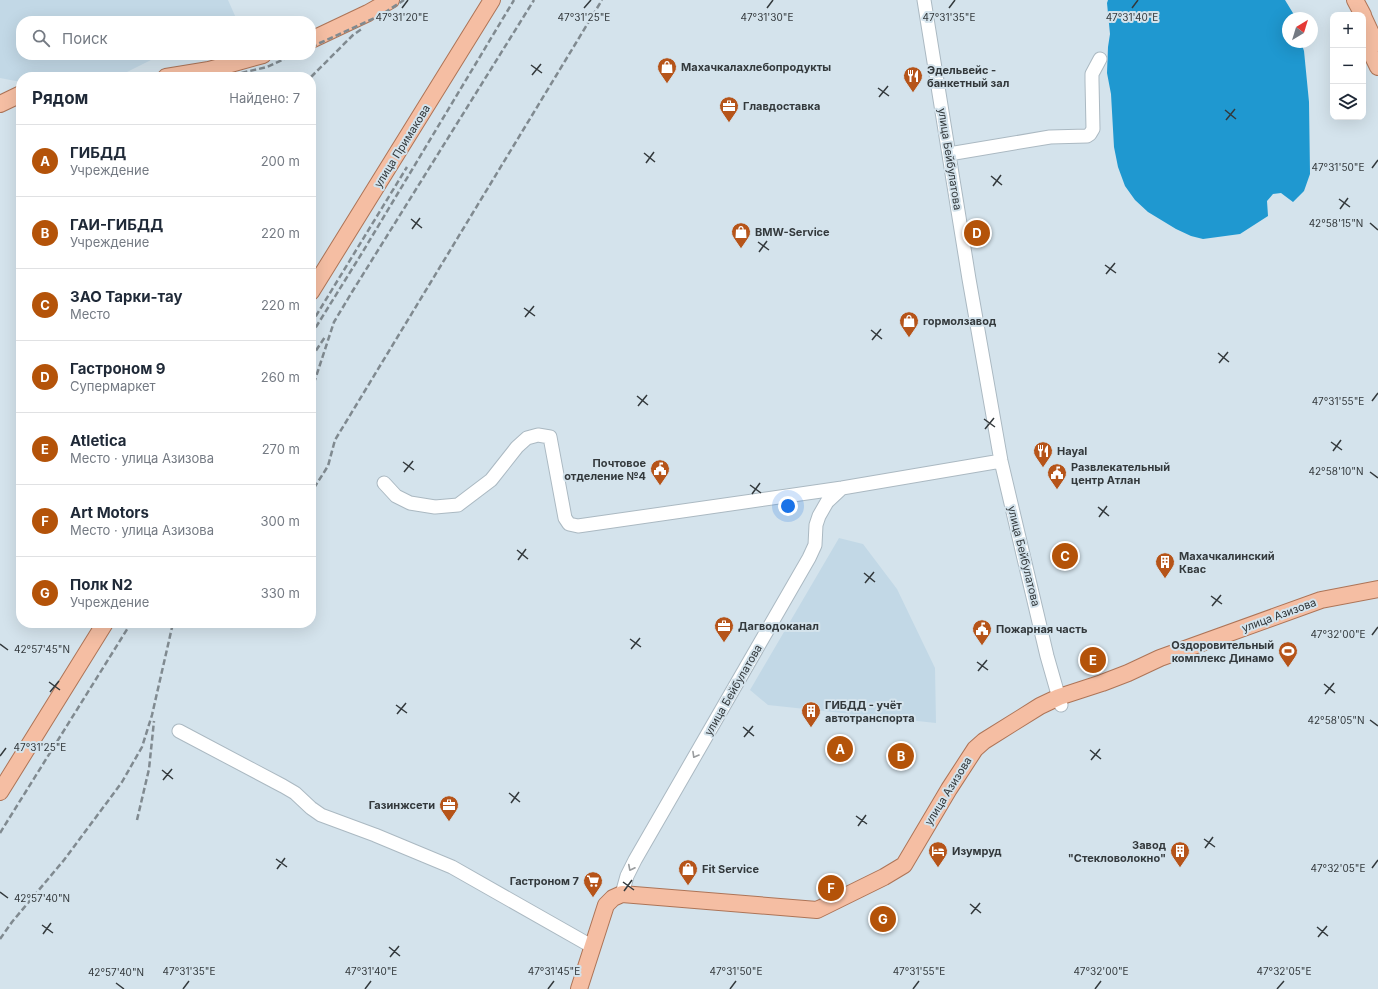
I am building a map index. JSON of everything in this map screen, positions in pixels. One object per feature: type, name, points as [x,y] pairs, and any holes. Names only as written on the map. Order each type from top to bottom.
[{"type":"main road","points":[[316,34],[365,10],[380,0]]},
{"type":"main road","points":[[316,38],[368,13],[391,0]]},
{"type":"main road","name":"улица Примакова","points":[[316,266],[407,122],[481,0]]},
{"type":"main road","name":"улица Примакова","points":[[316,284],[492,0]]},
{"type":"main road","points":[[1346,0],[1352,12]]},
{"type":"main road","points":[[1356,0],[1362,12]]},
{"type":"main road","points":[[1366,21],[1378,47]]},
{"type":"main road","points":[[1366,42],[1378,67]]},
{"type":"main road","points":[[197,72],[245,60]]},
{"type":"main road","points":[[217,72],[259,60]]},
{"type":"main road","points":[[0,104],[16,96]]},
{"type":"main road","points":[[0,112],[16,105]]},
{"type":"main road","name":"улица Азизова","points":[[586,989],[611,918],[617,906],[623,901],[817,915],[884,884],[902,873],[910,866],[976,758],[990,744],[1042,714],[1060,701],[1167,656],[1321,600],[1378,589]]},
{"type":"main road","name":"улица Азизова","points":[[622,894],[817,910],[884,877],[904,864],[949,788],[975,749],[984,741],[1040,706],[1140,676],[1216,643],[1293,616],[1322,607],[1378,595]]},
{"type":"main road","points":[[0,771],[90,628]]},
{"type":"main road","points":[[0,792],[102,628]]},
{"type":"main road","points":[[579,989],[606,905],[613,898],[622,894]]},
{"type":"street","name":"улица Бейбулатова","points":[[924,0],[969,279],[1001,461],[1047,656],[1060,701]]},
{"type":"street","points":[[949,154],[1050,137],[1087,136],[1093,129],[1092,74],[1100,59]]},
{"type":"street","points":[[384,483],[396,496],[410,503],[436,507],[458,505],[491,480],[526,438],[538,435],[550,437],[565,518],[569,524],[578,526],[842,488],[1001,461]]},
{"type":"street","name":"улица Бейбулатова","points":[[622,894],[627,876],[635,860],[809,558],[815,545],[816,525],[821,511],[827,502],[842,488]]},
{"type":"street","points":[[179,731],[295,793],[321,815],[452,866],[593,947]]},
{"type":"shaded area","points":[[0,0],[228,0],[235,16],[16,16],[16,60],[151,60],[127,72],[16,72],[16,81],[0,78]]},
{"type":"shaded area","points":[[839,538],[863,544],[897,589],[935,668],[936,723],[768,705],[750,690]]},
{"type":"water","points":[[1108,0],[1285,0],[1292,12],[1282,12],[1282,48],[1303,48],[1309,102],[1310,174],[1304,191],[1293,202],[1281,193],[1273,194],[1267,201],[1268,216],[1240,234],[1203,239],[1191,236],[1176,229],[1148,212],[1135,200],[1125,186],[1118,167],[1114,147],[1111,94],[1107,73],[1110,34]]},
{"type":"railway","points":[[316,45],[381,15],[404,0]]},
{"type":"railway","points":[[316,327],[514,0]]},
{"type":"railway","points":[[316,377],[334,322],[534,0]]},
{"type":"railway","points":[[316,485],[328,466],[335,440],[602,0]]},
{"type":"railway","points":[[316,72],[353,35],[363,28]]},
{"type":"railway","points":[[246,72],[267,67],[282,60]]},
{"type":"railway","points":[[316,316],[407,167]]},
{"type":"railway","points":[[316,350],[325,337]]},
{"type":"railway","points":[[0,833],[128,628]]},
{"type":"railway","points":[[0,939],[12,922],[64,860],[105,805],[122,782],[142,747],[152,715],[172,628]]},
{"type":"railway","points":[[137,820],[149,769],[154,721]]},
{"type":"place","name":"Махачкалахлебопродукты","points":[[667,84]]},
{"type":"place","name":"Эдельвейс - банкетный зал","points":[[913,93]]},
{"type":"place","name":"Главдоставка","points":[[729,123]]},
{"type":"place","name":"Гастроном 9","points":[[977,233]]},
{"type":"place","name":"BMW-Service","points":[[741,249]]},
{"type":"place","name":"гормолзавод","points":[[909,338]]},
{"type":"place","name":"Hayal","points":[[1043,468]]},
{"type":"place","name":"Почтовое отделение №4","points":[[660,486]]},
{"type":"place","name":"Развлекательный центр Атлан","points":[[1057,490]]},
{"type":"place","name":"ЗАО Тарки-тау","points":[[1065,556]]},
{"type":"place","name":"Махачкалинский Квас","points":[[1165,579]]},
{"type":"place","name":"Дагводоканал","points":[[724,643]]},
{"type":"place","name":"Пожарная часть","points":[[982,646]]},
{"type":"place","name":"Atletica","points":[[1093,660]]},
{"type":"place","name":"Оздоровительный комплекс Динамо","points":[[1288,668]]},
{"type":"place","name":"ГИБДД - учёт автотранспорта","points":[[811,728]]},
{"type":"place","name":"ГИБДД","points":[[840,749]]},
{"type":"place","name":"ГАИ-ГИБДД","points":[[901,756]]},
{"type":"place","name":"Газинжсети","points":[[449,822]]},
{"type":"place","name":"Изумруд","points":[[938,868]]},
{"type":"place","name":"Завод \"Стекловолокно\"","points":[[1180,868]]},
{"type":"place","name":"Fit Service","points":[[688,886]]},
{"type":"place","name":"Art Motors","points":[[831,888]]},
{"type":"place","name":"Гастроном 7","points":[[593,898]]},
{"type":"place","name":"Полк N2","points":[[883,919]]}]
